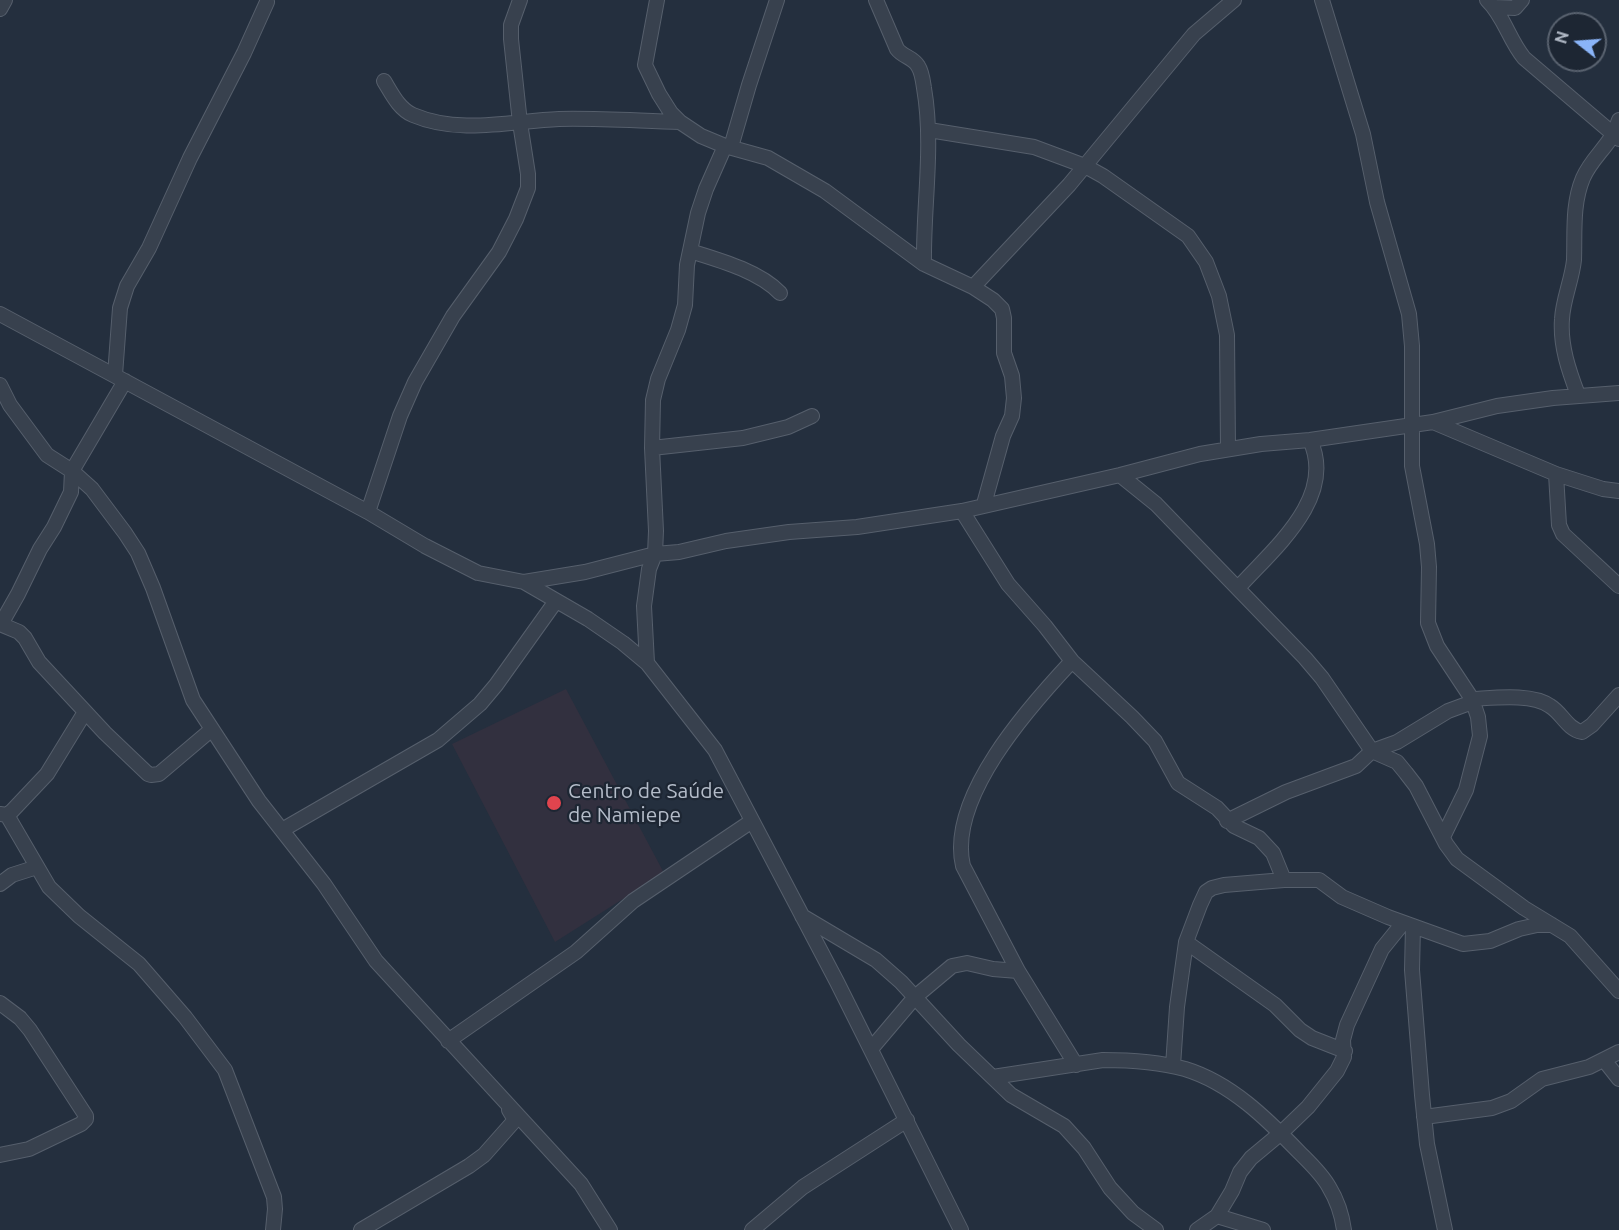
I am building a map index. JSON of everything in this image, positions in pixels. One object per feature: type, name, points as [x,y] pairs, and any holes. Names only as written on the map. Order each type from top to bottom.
[{"type":"street","points":[[0,9],[5,0]]},
{"type":"street","points":[[368,512],[400,416],[415,382],[453,316],[499,252],[528,188],[511,39],[512,25],[520,0]]},
{"type":"street","points":[[657,0],[645,65],[659,94],[671,113],[680,122],[701,136],[768,158],[825,191],[924,264],[973,287],[1002,309],[1004,353],[1014,387],[1012,416],[1003,436],[984,504]]},
{"type":"street","points":[[647,663],[644,606],[649,569],[654,554],[656,510],[652,448],[653,400],[658,379],[678,330],[685,305],[690,251],[698,213],[706,189],[728,146],[777,0]]},
{"type":"street","points":[[876,0],[897,49],[902,55],[914,59],[921,71],[929,130],[923,229],[924,264]]},
{"type":"street","points":[[973,287],[1085,166],[1194,34],[1234,0]]},
{"type":"street","points":[[1322,0],[1363,134],[1377,202],[1405,297],[1412,346],[1412,466],[1417,502],[1424,524],[1429,567],[1428,623],[1437,646],[1472,699],[1478,717],[1480,736],[1466,790],[1443,837]]},
{"type":"street","points":[[1491,3],[1515,8],[1522,0]]},
{"type":"street","points":[[211,730],[159,774],[151,776],[85,712],[39,662],[25,638],[19,632],[0,624],[54,527],[71,492],[72,471],[120,378],[119,316],[127,286],[149,248],[186,166],[244,53],[267,2]]},
{"type":"street","points":[[1491,3],[1500,16],[1514,46],[1524,57],[1617,137]]},
{"type":"street","points":[[384,81],[401,108],[412,115],[428,120],[468,126],[557,119],[680,122]]},
{"type":"street","points":[[1578,395],[1564,348],[1562,319],[1573,272],[1575,214],[1578,194],[1584,177],[1591,164],[1617,137],[1619,120]]},
{"type":"street","points":[[929,130],[1034,147],[1085,166],[1103,176],[1188,236],[1206,262],[1219,296],[1227,334],[1228,449]]},
{"type":"street","points":[[690,251],[757,276],[771,283],[780,293]]},
{"type":"street","points":[[0,314],[368,512],[425,546],[478,573],[524,582],[623,643],[647,663],[715,750],[871,1049],[961,1230]]},
{"type":"street","points":[[0,385],[10,405],[31,436],[47,455],[72,471],[92,489],[138,553],[153,588],[192,700],[259,801],[324,884],[376,961],[581,1184],[610,1230]]},
{"type":"street","points":[[524,582],[585,572],[654,554],[789,532],[857,527],[962,511],[984,504],[1120,475],[1166,461],[1228,449],[1412,426],[1497,406],[1578,395],[1619,393]]},
{"type":"street","points":[[652,448],[743,438],[788,427],[812,416]]},
{"type":"street","points":[[1433,422],[1556,474],[1603,489],[1619,491]]},
{"type":"street","points":[[1238,588],[1295,524],[1308,505],[1314,489],[1316,471],[1316,454],[1310,440]]},
{"type":"street","points":[[1556,474],[1559,525],[1563,534],[1619,586]]},
{"type":"street","points":[[1120,475],[1156,504],[1322,678],[1372,751],[1397,762],[1416,786],[1450,851],[1457,859],[1524,908],[1570,936],[1619,991]]},
{"type":"street","points":[[962,511],[1008,584],[1072,661],[1155,741],[1178,783],[1217,808],[1227,820],[1259,838],[1273,853],[1284,880]]},
{"type":"street","points":[[282,830],[438,740],[480,704],[556,601]]},
{"type":"street","points":[[1072,661],[1020,719],[1000,748],[985,775],[962,830],[960,849],[963,866],[1018,971],[1077,1065]]},
{"type":"street","points":[[1227,820],[1286,792],[1356,766],[1372,751],[1397,742],[1448,711],[1467,704],[1472,699],[1513,698],[1540,701],[1549,705],[1572,728],[1582,732],[1592,725],[1619,695]]},
{"type":"street","points":[[85,712],[47,774],[3,815],[49,886],[66,904],[139,964],[185,1017],[225,1070],[274,1197],[273,1230]]},
{"type":"street","points":[[448,1041],[576,952],[633,901],[752,820]]},
{"type":"street","points":[[0,884],[12,875],[37,867]]},
{"type":"street","points":[[1173,1066],[1177,1007],[1186,942],[1206,892],[1212,888],[1284,880],[1319,880],[1342,897],[1463,944],[1490,941],[1519,929],[1537,925],[1554,925]]},
{"type":"street","points":[[802,916],[876,960],[901,982],[959,1045],[1011,1095],[1064,1125],[1084,1148],[1110,1188],[1133,1213],[1156,1230]]},
{"type":"street","points":[[1197,1230],[1217,1216],[1224,1207],[1245,1165],[1308,1107],[1337,1071],[1345,1051],[1344,1034],[1372,969],[1388,939],[1408,924]]},
{"type":"street","points":[[1408,924],[1424,1117],[1445,1230]]},
{"type":"street","points":[[1186,942],[1275,1005],[1300,1030],[1312,1038],[1345,1051]]},
{"type":"street","points":[[871,1049],[915,997],[952,966],[958,963],[1018,971]]},
{"type":"street","points":[[0,1003],[20,1018],[30,1030],[86,1116],[81,1124],[29,1149],[0,1155]]},
{"type":"street","points":[[1424,1117],[1492,1108],[1511,1101],[1542,1079],[1574,1071],[1619,1052]]},
{"type":"street","points":[[993,1077],[1117,1060],[1173,1066],[1205,1077],[1263,1115],[1328,1184],[1336,1199],[1344,1230]]},
{"type":"street","points":[[1604,1060],[1619,1078]]},
{"type":"street","points":[[361,1230],[379,1224],[484,1155],[515,1120],[499,1096]]},
{"type":"street","points":[[752,1230],[803,1187],[907,1120]]},
{"type":"street","points":[[1217,1216],[1263,1230]]},
{"type":"shaded area","name":"Centro de Saúde de Namiepe","points":[[566,689],[664,873],[555,942],[452,744]]},
{"type":"place","name":"Centro de Saúde de Namiepe","points":[[554,803]]}]
